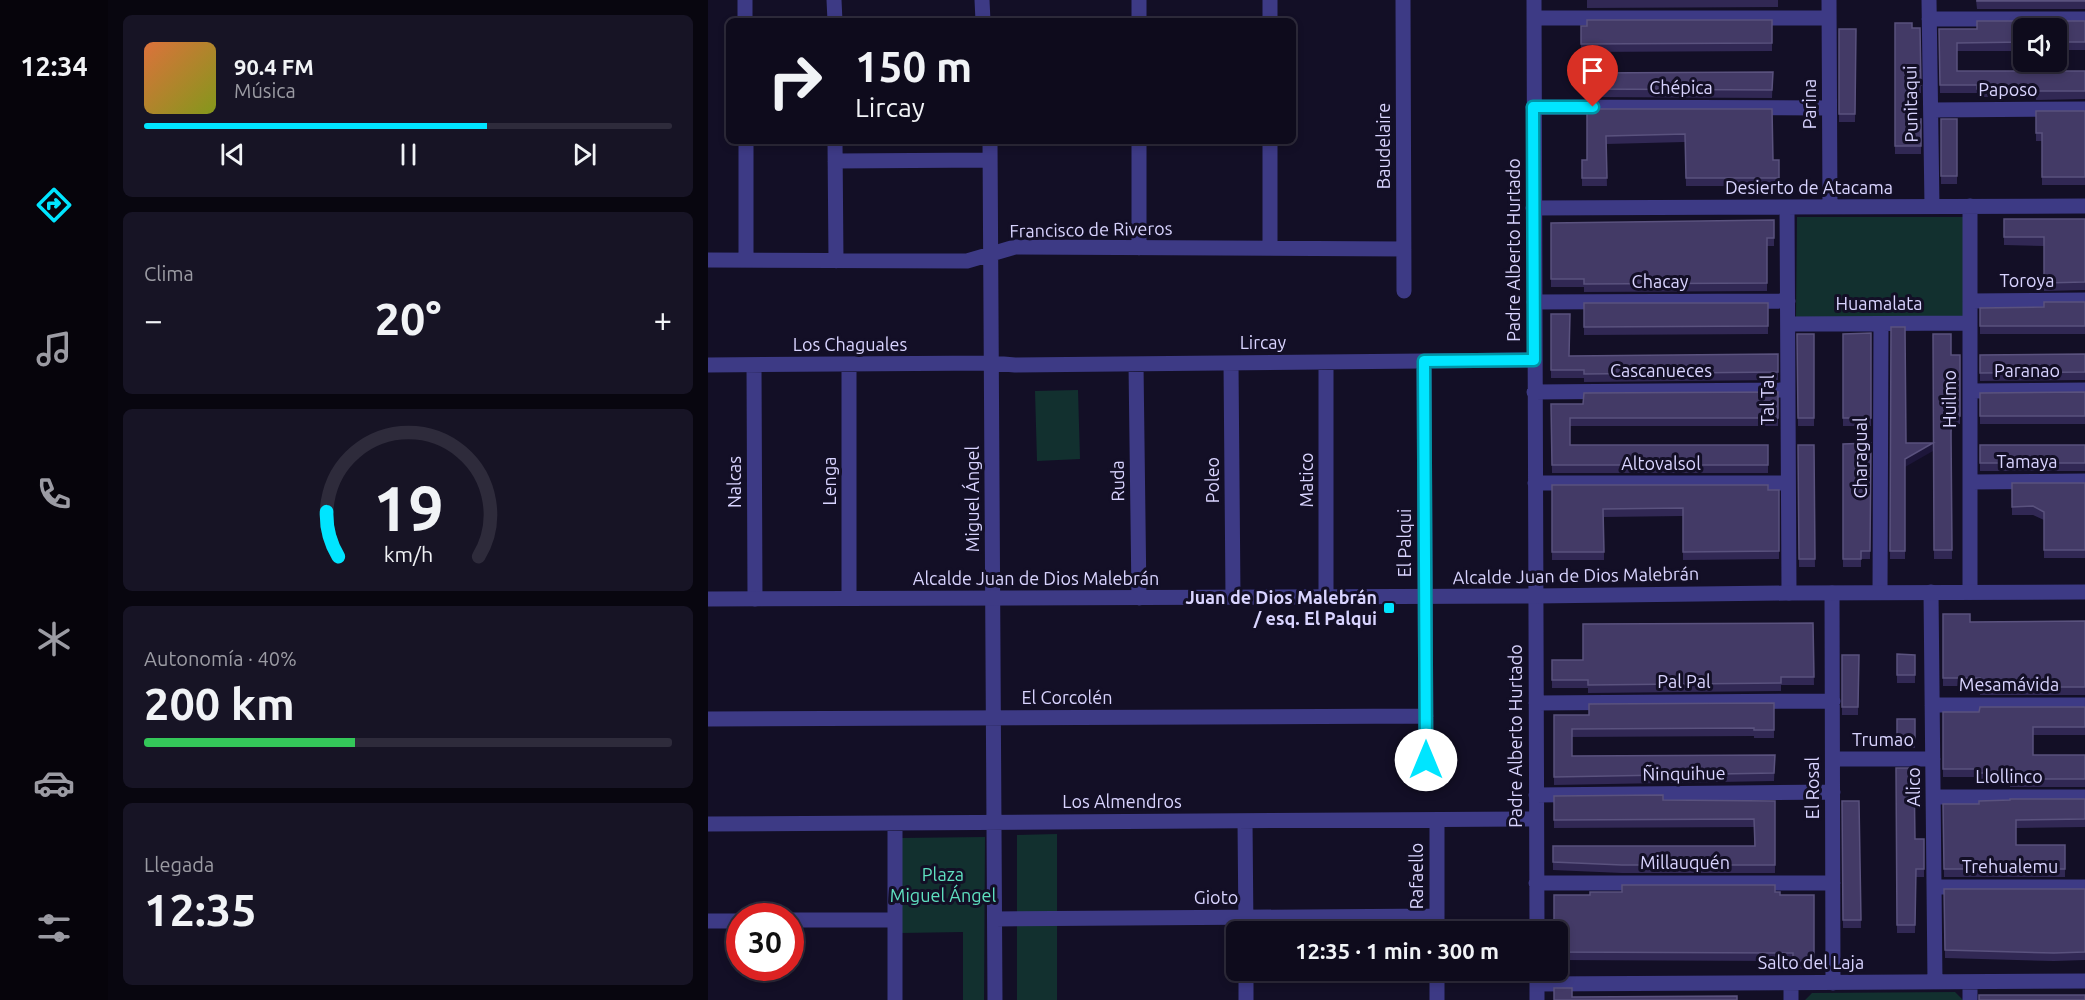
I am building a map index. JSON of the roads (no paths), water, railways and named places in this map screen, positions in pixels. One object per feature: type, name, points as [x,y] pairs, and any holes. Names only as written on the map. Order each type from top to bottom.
[{"type":"street","points":[[745,0],[745,18]]},
{"type":"street","points":[[834,0],[834,18]]},
{"type":"street","points":[[982,0],[983,18]]},
{"type":"street","points":[[1139,0],[1139,18]]},
{"type":"street","points":[[1270,0],[1270,18]]},
{"type":"street","name":"Baudelaire","points":[[1403,0],[1404,291]]},
{"type":"street","name":"Padre Alberto Hurtado","points":[[1534,0],[1537,921]]},
{"type":"street","name":"Parina","points":[[1829,0],[1830,207]]},
{"type":"street","name":"Punitaqui","points":[[1929,0],[1932,207]]},
{"type":"street","points":[[1533,18],[1829,18]]},
{"type":"street","points":[[1929,19],[2085,19]]},
{"type":"street","name":"Chépica","points":[[1533,107],[1829,108]]},
{"type":"street","name":"Paposo","points":[[1931,110],[2085,109]]},
{"type":"street","points":[[746,144],[747,260]]},
{"type":"street","points":[[835,144],[836,261]]},
{"type":"street","name":"Miguel Ángel","points":[[990,144],[995,1000]]},
{"type":"street","points":[[1139,144],[1139,248]]},
{"type":"street","points":[[1270,144],[1270,248]]},
{"type":"street","points":[[836,161],[990,160]]},
{"type":"street","name":"Desierto de Atacama","points":[[1533,208],[2085,206]]},
{"type":"street","name":"Tal Tal","points":[[1787,207],[1789,593]]},
{"type":"street","name":"Huilmo","points":[[1970,207],[1970,592]]},
{"type":"street","name":"Francisco de Riveros","points":[[708,260],[966,261],[1015,247],[1404,249]]},
{"type":"street","name":"Toroya","points":[[1970,301],[2085,300]]},
{"type":"street","name":"Chacay","points":[[1534,302],[1788,301]]},
{"type":"street","name":"Huamalata","points":[[1788,324],[1970,323]]},
{"type":"street","name":"Charagual","points":[[1880,592],[1881,324]]},
{"type":"street","name":"Lircay","points":[[992,363],[1015,365],[1534,360]]},
{"type":"street","name":"El Palqui","points":[[1424,361],[1426,760]]},
{"type":"street","name":"Matico","points":[[1326,362],[1326,597]]},
{"type":"street","name":"Los Chaguales","points":[[708,365],[992,363]]},
{"type":"street","name":"Poleo","points":[[1231,363],[1233,597]]},
{"type":"street","name":"Nalcas","points":[[754,364],[755,599]]},
{"type":"street","name":"Lenga","points":[[849,364],[849,598]]},
{"type":"street","name":"Ruda","points":[[1136,364],[1139,598]]},
{"type":"street","name":"Cascanueces","points":[[1534,392],[1788,390]]},
{"type":"street","name":"Paranao","points":[[1970,391],[2085,390]]},
{"type":"street","name":"Tamaya","points":[[1970,482],[2085,482]]},
{"type":"street","name":"Altovalsol","points":[[1535,483],[1788,483]]},
{"type":"street","name":"Alcalde Juan de Dios Malebrán","points":[[708,599],[1535,597],[1880,592],[2085,592]]},
{"type":"street","name":"Alico","points":[[1931,592],[1935,982]]},
{"type":"street","name":"El Rosal","points":[[1832,593],[1833,983]]},
{"type":"street","name":"Pal Pal","points":[[1536,702],[1833,701]]},
{"type":"street","name":"Mesamávida","points":[[1932,705],[2085,705]]},
{"type":"street","name":"El Corcolén","points":[[708,719],[1426,716]]},
{"type":"street","name":"Trumao","points":[[1833,759],[1933,759]]},
{"type":"street","name":"Ñinquihue","points":[[1536,795],[1833,792]]},
{"type":"street","name":"Llollinco","points":[[1933,797],[2085,797]]},
{"type":"street","name":"Los Almendros","points":[[708,824],[1536,819]]},
{"type":"street","name":"Rafaello","points":[[1437,820],[1437,921]]},
{"type":"street","points":[[1245,821],[1246,921]]},
{"type":"street","points":[[895,823],[895,1000]]},
{"type":"street","name":"Millauquén","points":[[1536,883],[1833,883]]},
{"type":"street","name":"Trehualemu","points":[[1934,887],[2085,887]]},
{"type":"street","name":"Gioto","points":[[995,919],[1226,924]]},
{"type":"street","points":[[804,920],[895,920]]},
{"type":"street","points":[[708,921],[726,921]]},
{"type":"street","name":"Salto del Laja","points":[[1568,978],[1791,983],[2085,981]]},
{"type":"street","points":[[1246,981],[1246,1000]]},
{"type":"street","points":[[1437,981],[1437,1000]]},
{"type":"street","points":[[1537,981],[1537,1000]]},
{"type":"street","points":[[1970,982],[1970,1000]]},
{"type":"street","points":[[1791,983],[1791,1000]]},
{"type":"place","name":"Juan de Dios Malebrán / esq. El Palqui","points":[[1389,608]]},
{"type":"park label","name":"Plaza Miguel Ángel","points":[[943,885]]}]
